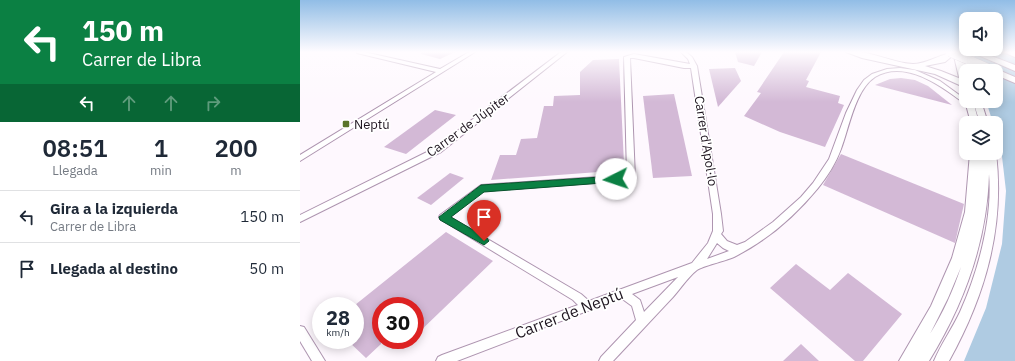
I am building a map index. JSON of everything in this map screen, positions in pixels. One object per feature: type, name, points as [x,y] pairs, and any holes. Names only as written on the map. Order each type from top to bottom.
[{"type":"highway","points":[[928,69],[959,82]]},
{"type":"highway","points":[[1003,75],[1015,80]]},
{"type":"highway","points":[[942,84],[940,80],[941,78],[956,80]]},
{"type":"main road","points":[[975,160],[977,197]]},
{"type":"main road","points":[[921,361],[948,316],[966,250],[969,220],[984,177],[983,160]]},
{"type":"main road","points":[[941,361],[962,324],[984,257],[994,198],[993,160]]},
{"type":"main road","points":[[906,361],[940,304],[966,250]]},
{"type":"street","points":[[431,69],[440,71]]},
{"type":"street","points":[[300,158],[444,69]]},
{"type":"street","name":"Carrer de Júpiter","points":[[300,219],[438,150],[542,69]]},
{"type":"street","points":[[587,306],[577,297],[444,217],[481,188],[631,178],[627,69]]},
{"type":"street","name":"Carrer d'Apol·lo","points":[[694,69],[719,224],[717,235]]},
{"type":"street","name":"Carrer de Neptú","points":[[442,361],[741,249],[778,223],[822,176],[833,160],[854,100],[867,80],[874,75],[892,70],[912,72],[942,84],[959,94]]},
{"type":"street","points":[[717,235],[721,242],[741,249]]},
{"type":"street","points":[[605,361],[695,266],[711,246],[717,235]]},
{"type":"street","points":[[622,293],[636,303],[642,322]]},
{"type":"street","points":[[300,331],[319,361]]},
{"type":"water","points":[[1003,69],[1015,69],[1015,361],[964,361],[986,308],[1002,244],[1006,191],[1002,160],[1003,116],[991,116],[988,108],[1003,108]]},
{"type":"building","points":[[583,69],[619,69],[624,164],[612,171],[491,180],[500,155],[516,155],[521,139],[537,138],[544,106],[553,106],[554,96],[580,95],[580,72]]},
{"type":"building","points":[[709,69],[735,69],[741,81],[718,107]]},
{"type":"building","points":[[773,69],[812,69],[806,80],[809,81],[806,87],[840,96],[838,103],[844,105],[825,147],[780,132],[744,116],[761,93],[757,92]]},
{"type":"building","points":[[901,78],[915,80],[928,86],[952,105],[875,85],[890,79]]},
{"type":"building","points":[[674,94],[692,176],[653,178],[643,96]]},
{"type":"building","points":[[435,110],[456,115],[406,154],[384,147]]},
{"type":"building","points":[[841,154],[964,204],[955,243],[823,185]]},
{"type":"building","points":[[450,173],[464,178],[431,205],[417,198]]},
{"type":"building","points":[[446,232],[493,261],[424,327],[424,297],[372,297],[372,349],[376,349],[366,358],[356,349],[364,349],[364,298]]},
{"type":"building","points":[[796,264],[830,290],[848,273],[902,314],[863,361],[855,361],[770,288]]},
{"type":"building","points":[[801,344],[819,361],[783,361]]},
{"type":"place","name":"Neptú","points":[[346,124]]},
{"type":"route","points":[[484,241],[444,217],[481,188],[616,179]]}]
